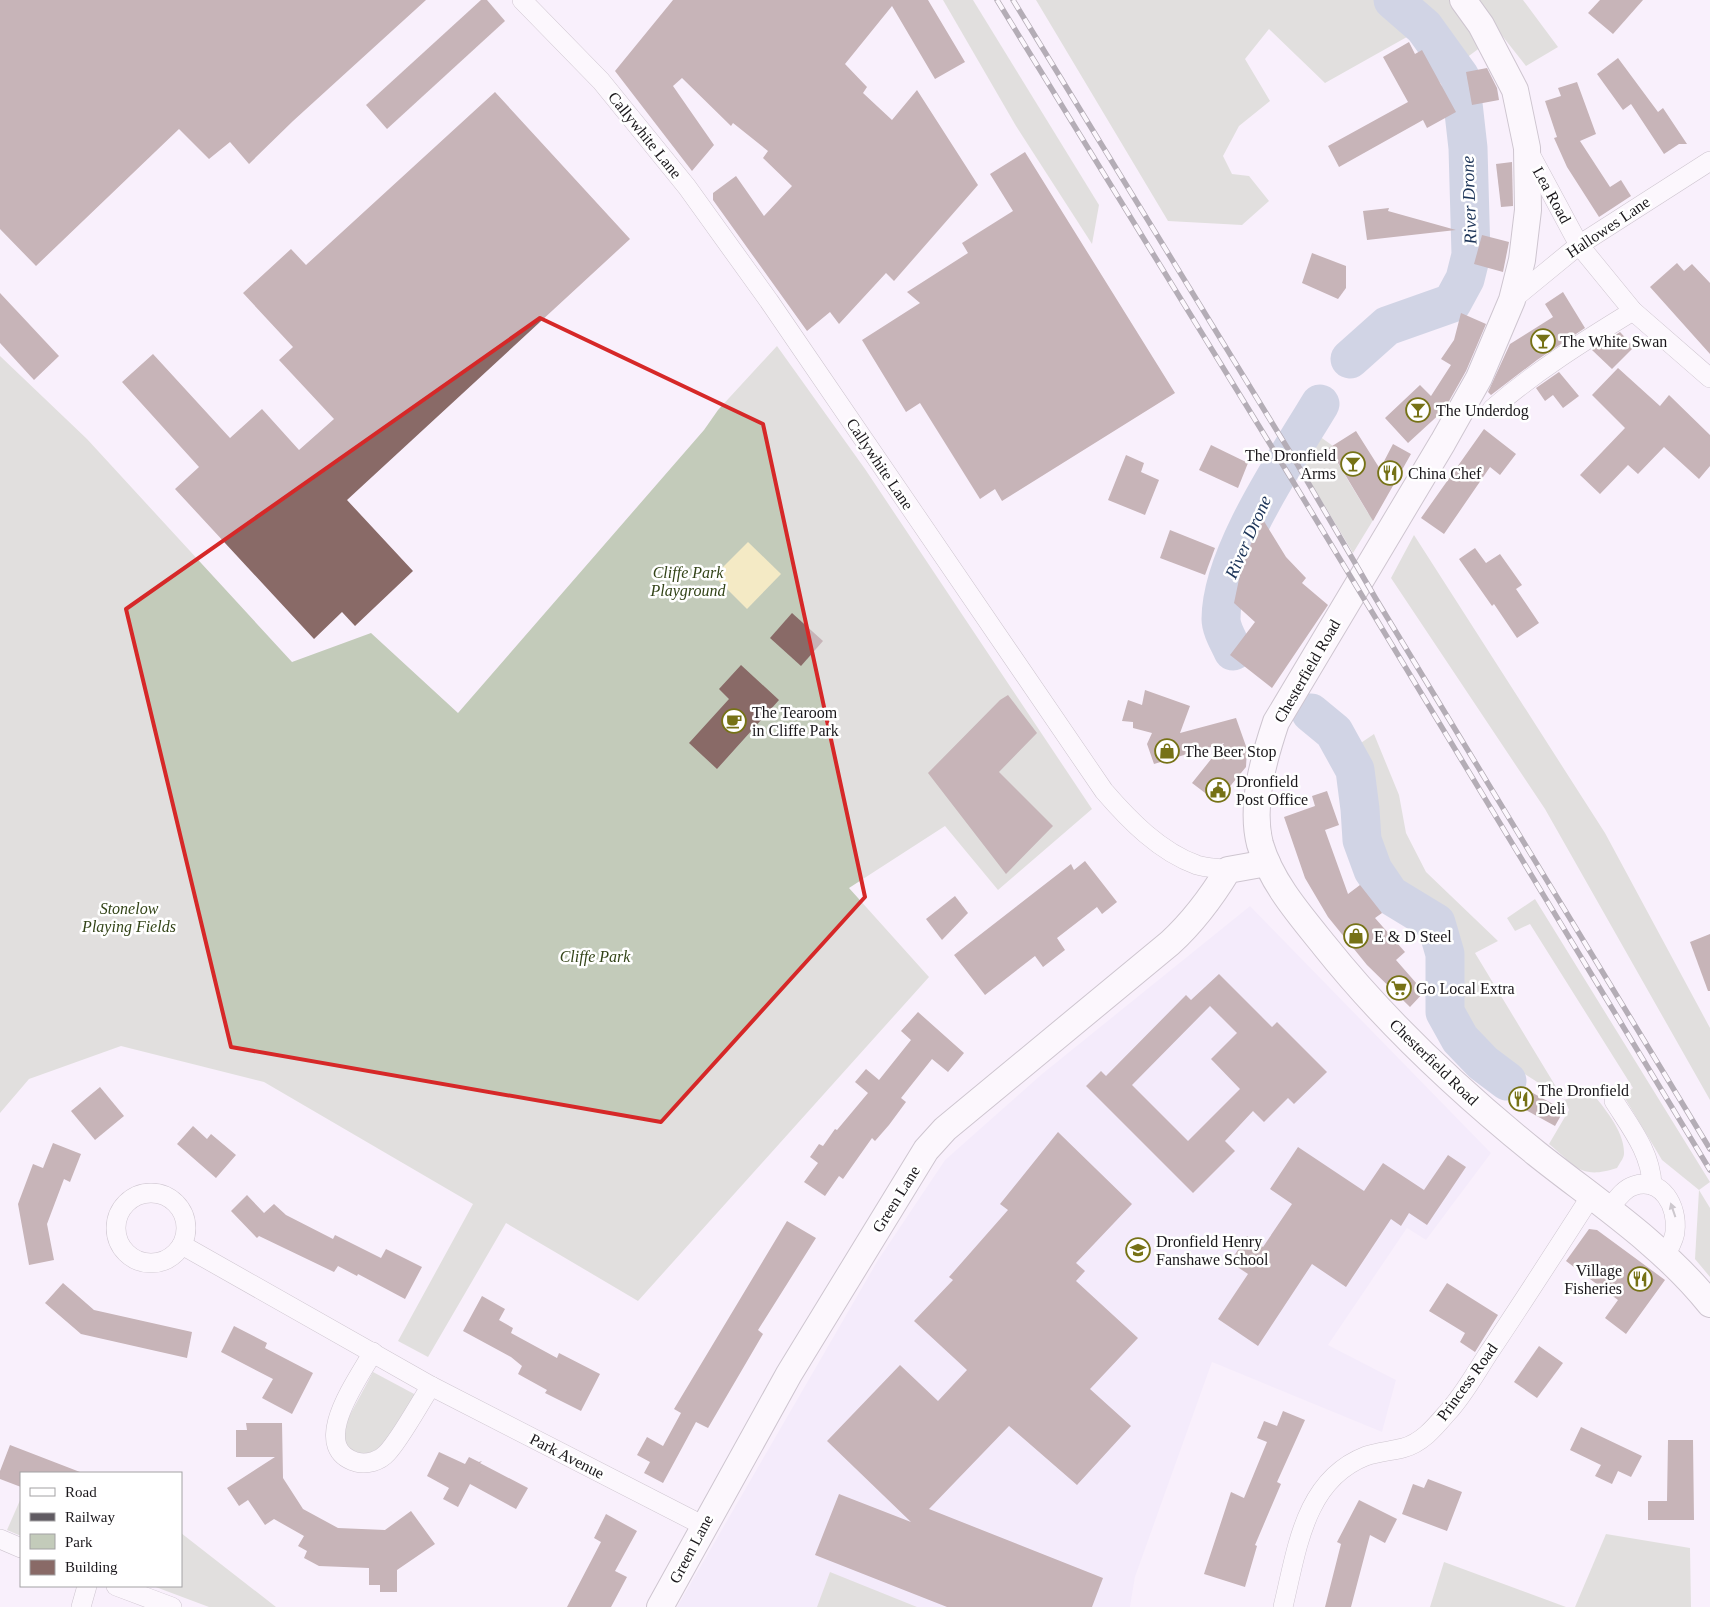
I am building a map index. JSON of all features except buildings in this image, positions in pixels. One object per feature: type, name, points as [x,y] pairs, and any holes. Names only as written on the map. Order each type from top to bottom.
[{"type":"main road","name":"Chesterfield Road","points":[[1463,0],[1481,26],[1515,90],[1527,148],[1528,210],[1522,260],[1512,300],[1479,378],[1443,442],[1276,722],[1263,768],[1257,818],[1260,842],[1267,863],[1279,885],[1301,916],[1342,968],[1434,1065],[1486,1113],[1665,1256],[1710,1304]]},
{"type":"main road","name":"Callywhite Lane","points":[[1228,870],[1267,863]]},
{"type":"main road","name":"Green Lane","points":[[660,1607],[790,1374],[926,1150],[944,1129],[1170,944],[1194,921],[1228,870]]},
{"type":"street","name":"Callywhite Lane","points":[[522,0],[601,81],[687,188],[769,301],[1104,791],[1129,819],[1149,836],[1175,853],[1198,865],[1228,870]]},
{"type":"street","name":"Lea Road","points":[[1527,148],[1579,244],[1633,311],[1710,378]]},
{"type":"street","name":"Hallowes Lane","points":[[1512,300],[1579,244],[1710,161]]},
{"type":"street","points":[[1492,409],[1515,389],[1573,348],[1633,311]]},
{"type":"street","points":[[1614,1101],[1646,1153],[1652,1170],[1652,1185],[1667,1198],[1676,1216],[1675,1234],[1665,1256]]},
{"type":"street","name":"Princess Road","points":[[1282,1607],[1302,1530],[1314,1500],[1329,1480],[1347,1464],[1369,1455],[1406,1447],[1424,1438],[1448,1412],[1520,1306],[1600,1203],[1622,1194],[1633,1186],[1652,1185]]},
{"type":"street","name":"Park Avenue","points":[[182,1245],[431,1386],[704,1526]]},
{"type":"street","points":[[373,1352],[335,1423],[335,1440],[339,1451],[349,1459],[359,1463],[376,1462],[388,1453],[431,1386]]},
{"type":"street","points":[[0,1539],[20,1548]]},
{"type":"street","points":[[81,1607],[87,1587]]},
{"type":"street","points":[[119,1587],[172,1607]]},
{"type":"highlighted area","points":[[540,318],[763,424],[865,897],[661,1122],[231,1047],[126,609]]},
{"type":"shaded area","name":"Dronfield Henry Fanshawe School","points":[[1250,906],[1491,1153],[1426,1240],[1407,1228],[1328,1345],[1396,1380],[1382,1432],[1212,1362],[1135,1577],[1130,1607],[677,1607],[878,1260],[945,1160],[1042,1074]]},
{"type":"green space","points":[[943,0],[973,0],[1099,205],[1092,244],[1016,126]]},
{"type":"green space","points":[[1036,0],[1523,0],[1558,47],[1526,66],[1500,33],[1443,75],[1414,33],[1325,83],[1269,29],[1245,59],[1270,101],[1239,126],[1223,156],[1232,174],[1249,176],[1269,201],[1242,225],[1168,221]]},
{"type":"green space","name":"Cliffe Park","points":[[777,346],[865,469],[1092,809],[998,890],[945,826],[849,888],[929,977],[638,1301],[506,1223],[428,1357],[398,1341],[473,1204],[264,1082],[121,1046],[29,1079],[0,1113],[0,356],[87,439],[292,662],[371,633],[458,713],[704,430],[718,410]]},
{"type":"green space","points":[[1298,421],[1333,446],[1329,449],[1368,513],[1375,517],[1353,553],[1287,443]]},
{"type":"green space","points":[[1414,535],[1605,833],[1710,1028],[1710,1100],[1545,809],[1391,578]]},
{"type":"green space","points":[[1374,734],[1399,795],[1406,833],[1426,872],[1498,941],[1475,953],[1563,1099],[1517,1069],[1507,1081],[1483,1063],[1460,1039],[1445,1012],[1445,954],[1436,923],[1390,895],[1373,870],[1362,840],[1360,809],[1333,762]]},
{"type":"green space","points":[[1535,899],[1710,1182],[1699,1190],[1662,1160],[1623,1095],[1633,1088],[1530,924],[1515,931],[1507,918]]},
{"type":"green space","points":[[1590,1090],[1601,1104],[1617,1128],[1623,1145],[1624,1156],[1617,1168],[1595,1172],[1579,1169],[1549,1144],[1569,1110],[1565,1100]]},
{"type":"green space","points":[[1699,1190],[1710,1208],[1710,1277],[1695,1259]]},
{"type":"green space","points":[[373,1372],[416,1395],[381,1449],[364,1454],[354,1451],[341,1439],[344,1426]]},
{"type":"green space","points":[[20,1500],[20,1536],[7,1530]]},
{"type":"green space","points":[[182,1534],[276,1607],[209,1607],[156,1587],[182,1587]]},
{"type":"green space","points":[[1606,1534],[1690,1548],[1691,1607],[1575,1607]]},
{"type":"green space","points":[[1444,1562],[1566,1607],[1430,1607]]},
{"type":"green space","points":[[830,1572],[917,1607],[817,1607]]},
{"type":"sand","points":[[748,542],[781,574],[747,609],[714,576]]},
{"type":"waterway","name":"River Drone","points":[[1350,359],[1387,326],[1452,303],[1465,279],[1471,255],[1468,148],[1460,77],[1424,27],[1393,0]]},
{"type":"waterway","name":"River Drone","points":[[1233,651],[1221,623],[1224,594],[1232,566],[1258,508],[1320,404]]},
{"type":"waterway","name":"River Drone","points":[[1311,713],[1334,732],[1355,770],[1362,840],[1373,870],[1390,895],[1436,923],[1445,954],[1445,1012],[1460,1039],[1483,1063],[1507,1081]]},
{"type":"railway","points":[[997,0],[1289,475],[1710,1170]]},
{"type":"railway","points":[[1013,0],[1296,462],[1376,599],[1710,1149]]},
{"type":"place","name":"The White Swan","points":[[1543,341]]},
{"type":"place","name":"The Underdog","points":[[1418,410]]},
{"type":"place","name":"The Dronfield Arms","points":[[1353,464]]},
{"type":"place","name":"China Chef","points":[[1390,473]]},
{"type":"place","name":"The Tearoom in Cliffe Park","points":[[734,721]]},
{"type":"place","name":"The Beer Stop","points":[[1167,751]]},
{"type":"place","name":"Dronfield Post Office","points":[[1218,790]]},
{"type":"place","name":"E & D Steel","points":[[1356,936]]},
{"type":"place","name":"Go Local Extra","points":[[1399,988]]},
{"type":"place","name":"The Dronfield Deli","points":[[1521,1099]]},
{"type":"place","name":"Dronfield Henry Fanshawe School","points":[[1138,1250]]},
{"type":"place","name":"Village Fisheries","points":[[1640,1279]]},
{"type":"park label","name":"Cliffe Park Playground","points":[[688,581]]},
{"type":"park label","name":"Stonelow Playing Fields","points":[[129,917]]}]
